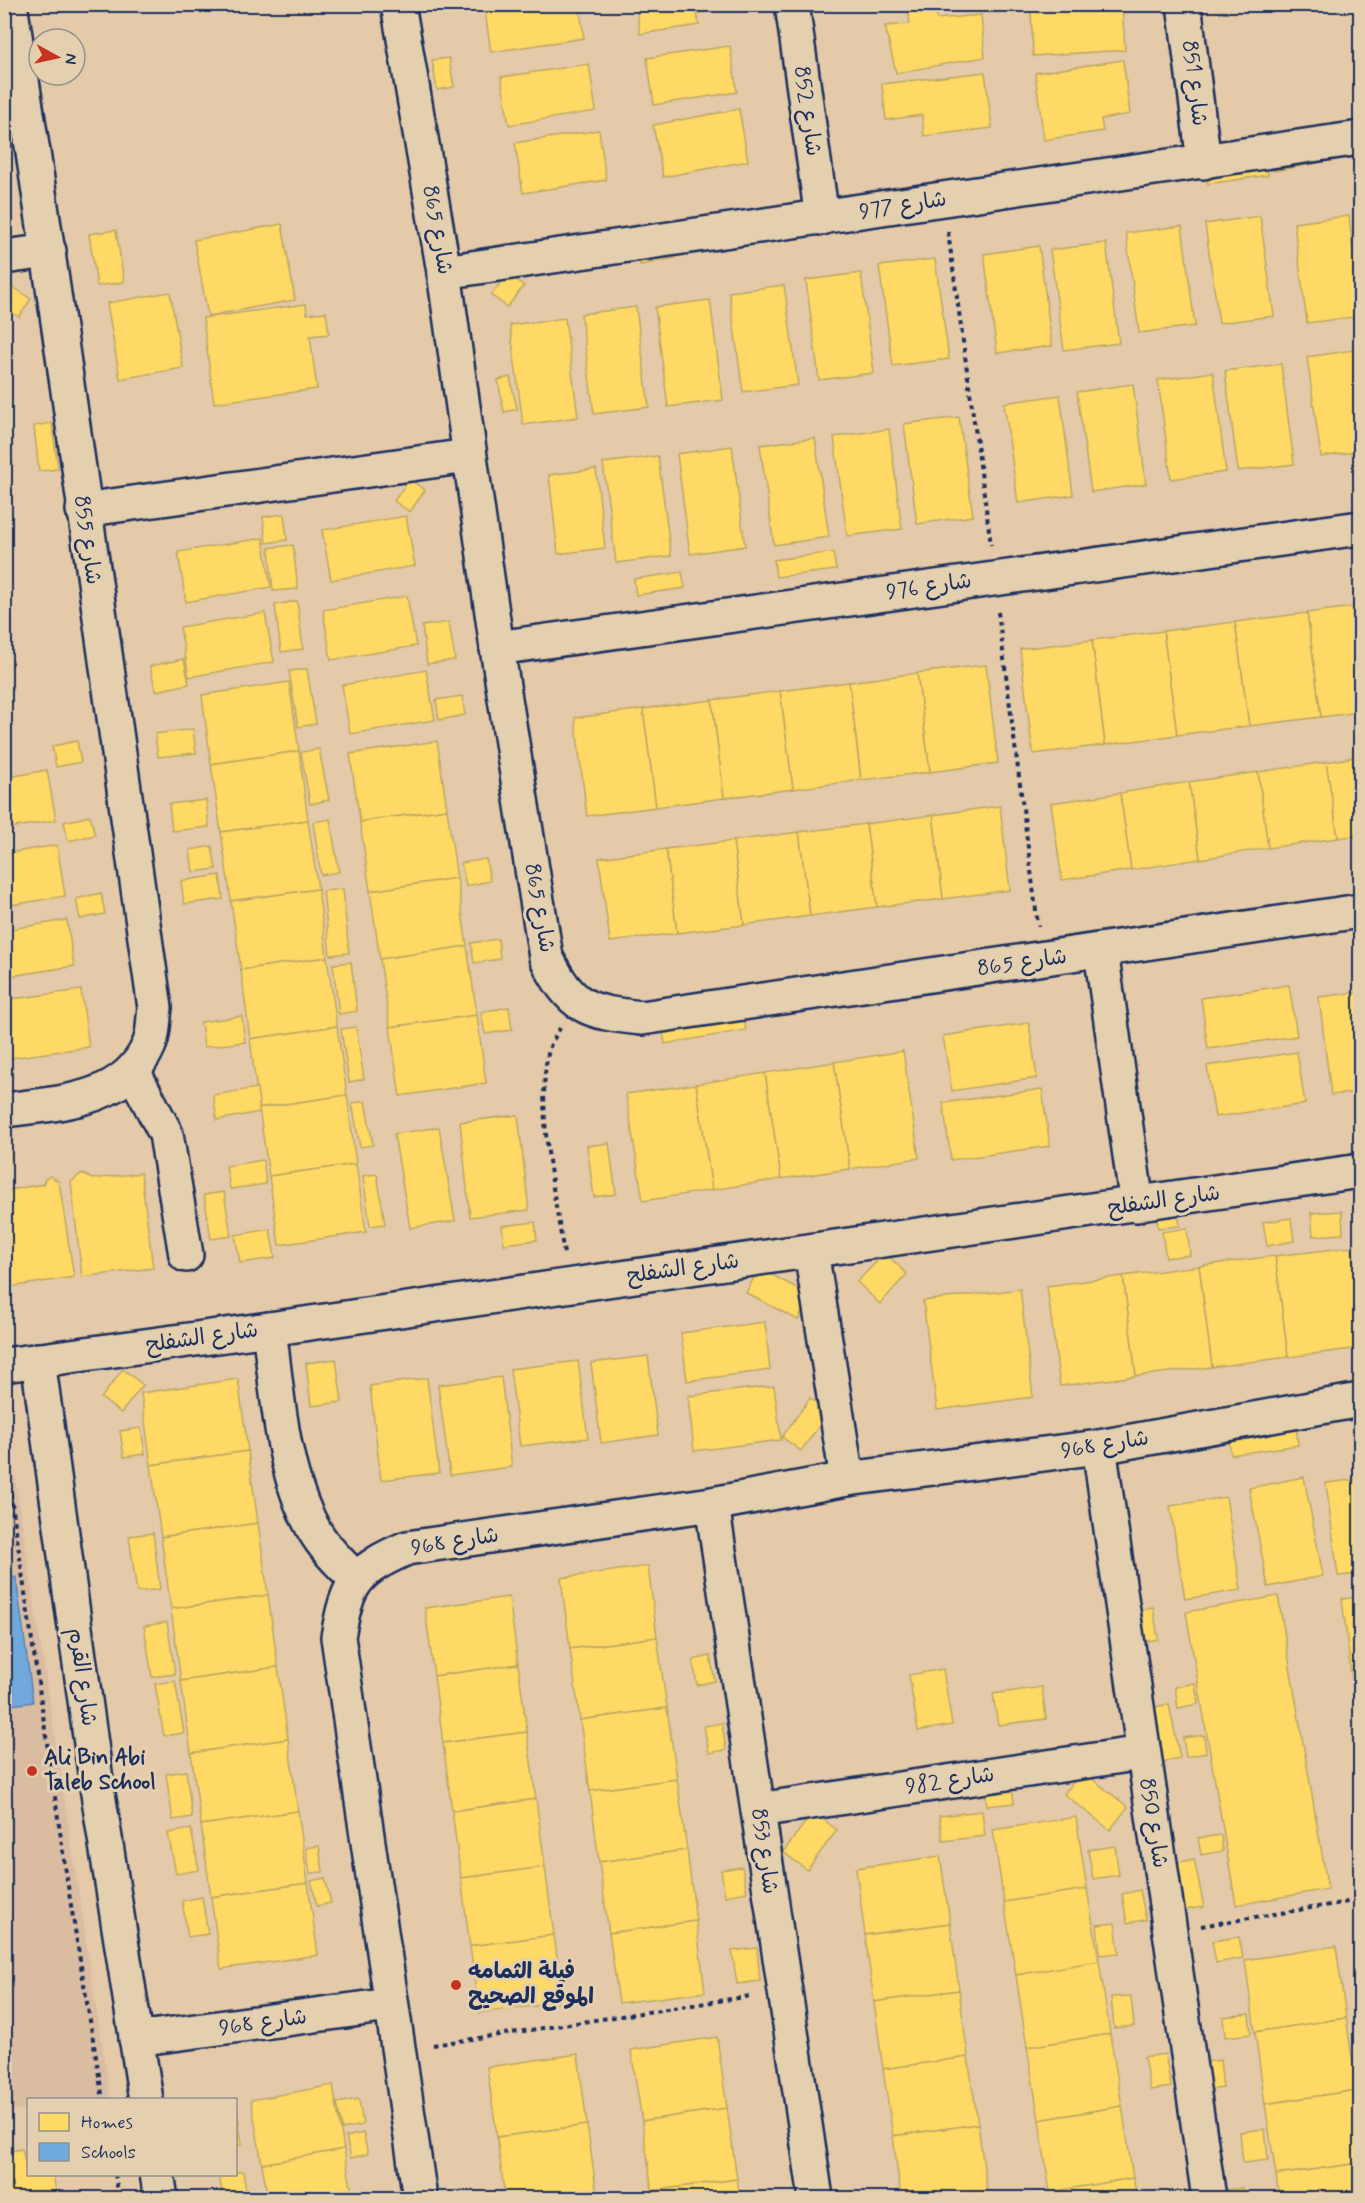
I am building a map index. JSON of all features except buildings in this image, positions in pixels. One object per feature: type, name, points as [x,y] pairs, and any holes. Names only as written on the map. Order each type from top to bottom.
[{"type":"street","name":"شارع 855","points":[[10,4],[49,251],[83,510],[155,1008],[150,1044],[133,1071]]},
{"type":"street","name":"شارع 865","points":[[398,4],[444,272],[468,456],[546,957],[559,983],[579,1005],[607,1014],[642,1018],[1360,911]]},
{"type":"street","name":"شارع 852","points":[[792,4],[822,218]]},
{"type":"street","name":"شارع 851","points":[[1184,4],[1204,162]]},
{"type":"street","name":"شارع 977","points":[[444,272],[1360,138]]},
{"type":"street","points":[[4,257],[49,251]]},
{"type":"street","points":[[83,510],[468,456]]},
{"type":"street","name":"شارع 976","points":[[497,648],[1360,528]]},
{"type":"street","points":[[1101,951],[1137,1205]]},
{"type":"street","points":[[4,1110],[75,1100],[104,1091],[133,1071],[166,1134],[186,1255]]},
{"type":"street","name":"شارع الشفلح","points":[[4,1365],[1360,1172]]},
{"type":"street","points":[[811,1251],[847,1479]]},
{"type":"street","points":[[269,1329],[289,1463],[314,1530],[333,1556],[356,1579]]},
{"type":"street","name":"شارع القرم","points":[[38,1360],[97,1787],[146,2098]]},
{"type":"street","name":"شارع 968","points":[[420,2199],[390,2006],[338,1637],[344,1605],[356,1579],[378,1561],[407,1548],[712,1504],[847,1479],[1099,1448],[1360,1400]]},
{"type":"street","name":"شارع 850","points":[[1099,1448],[1209,2199]]},
{"type":"street","name":"شارع 853","points":[[712,1504],[816,2199]]},
{"type":"street","name":"شارع 982","points":[[758,1810],[1142,1753]]},
{"type":"street","name":"شارع 968","points":[[136,2039],[390,2006]]},
{"type":"street","points":[[157,2176],[161,2199]]},
{"type":"path","points":[[943,200],[1042,960]]},
{"type":"path","points":[[568,1286],[549,1156],[545,1091],[548,1052],[563,1022],[579,1005]]},
{"type":"path","points":[[4,1449],[69,1893],[103,2098]]},
{"type":"path","points":[[1169,1931],[1360,1900]]},
{"type":"path","points":[[397,2050],[785,1991]]},
{"type":"path","points":[[115,2176],[119,2199]]},
{"type":"shaded area","name":"Ali Bin Abi Taleb School","points":[[4,1441],[10,1445],[110,2097],[27,2098],[27,2108],[5,2112]]},
{"type":"place","name":"Ali Bin Abi Taleb School","points":[[32,1771]]},
{"type":"place","name":"فيلة الثمامه الموقع الصحيح","points":[[456,1985]]}]
